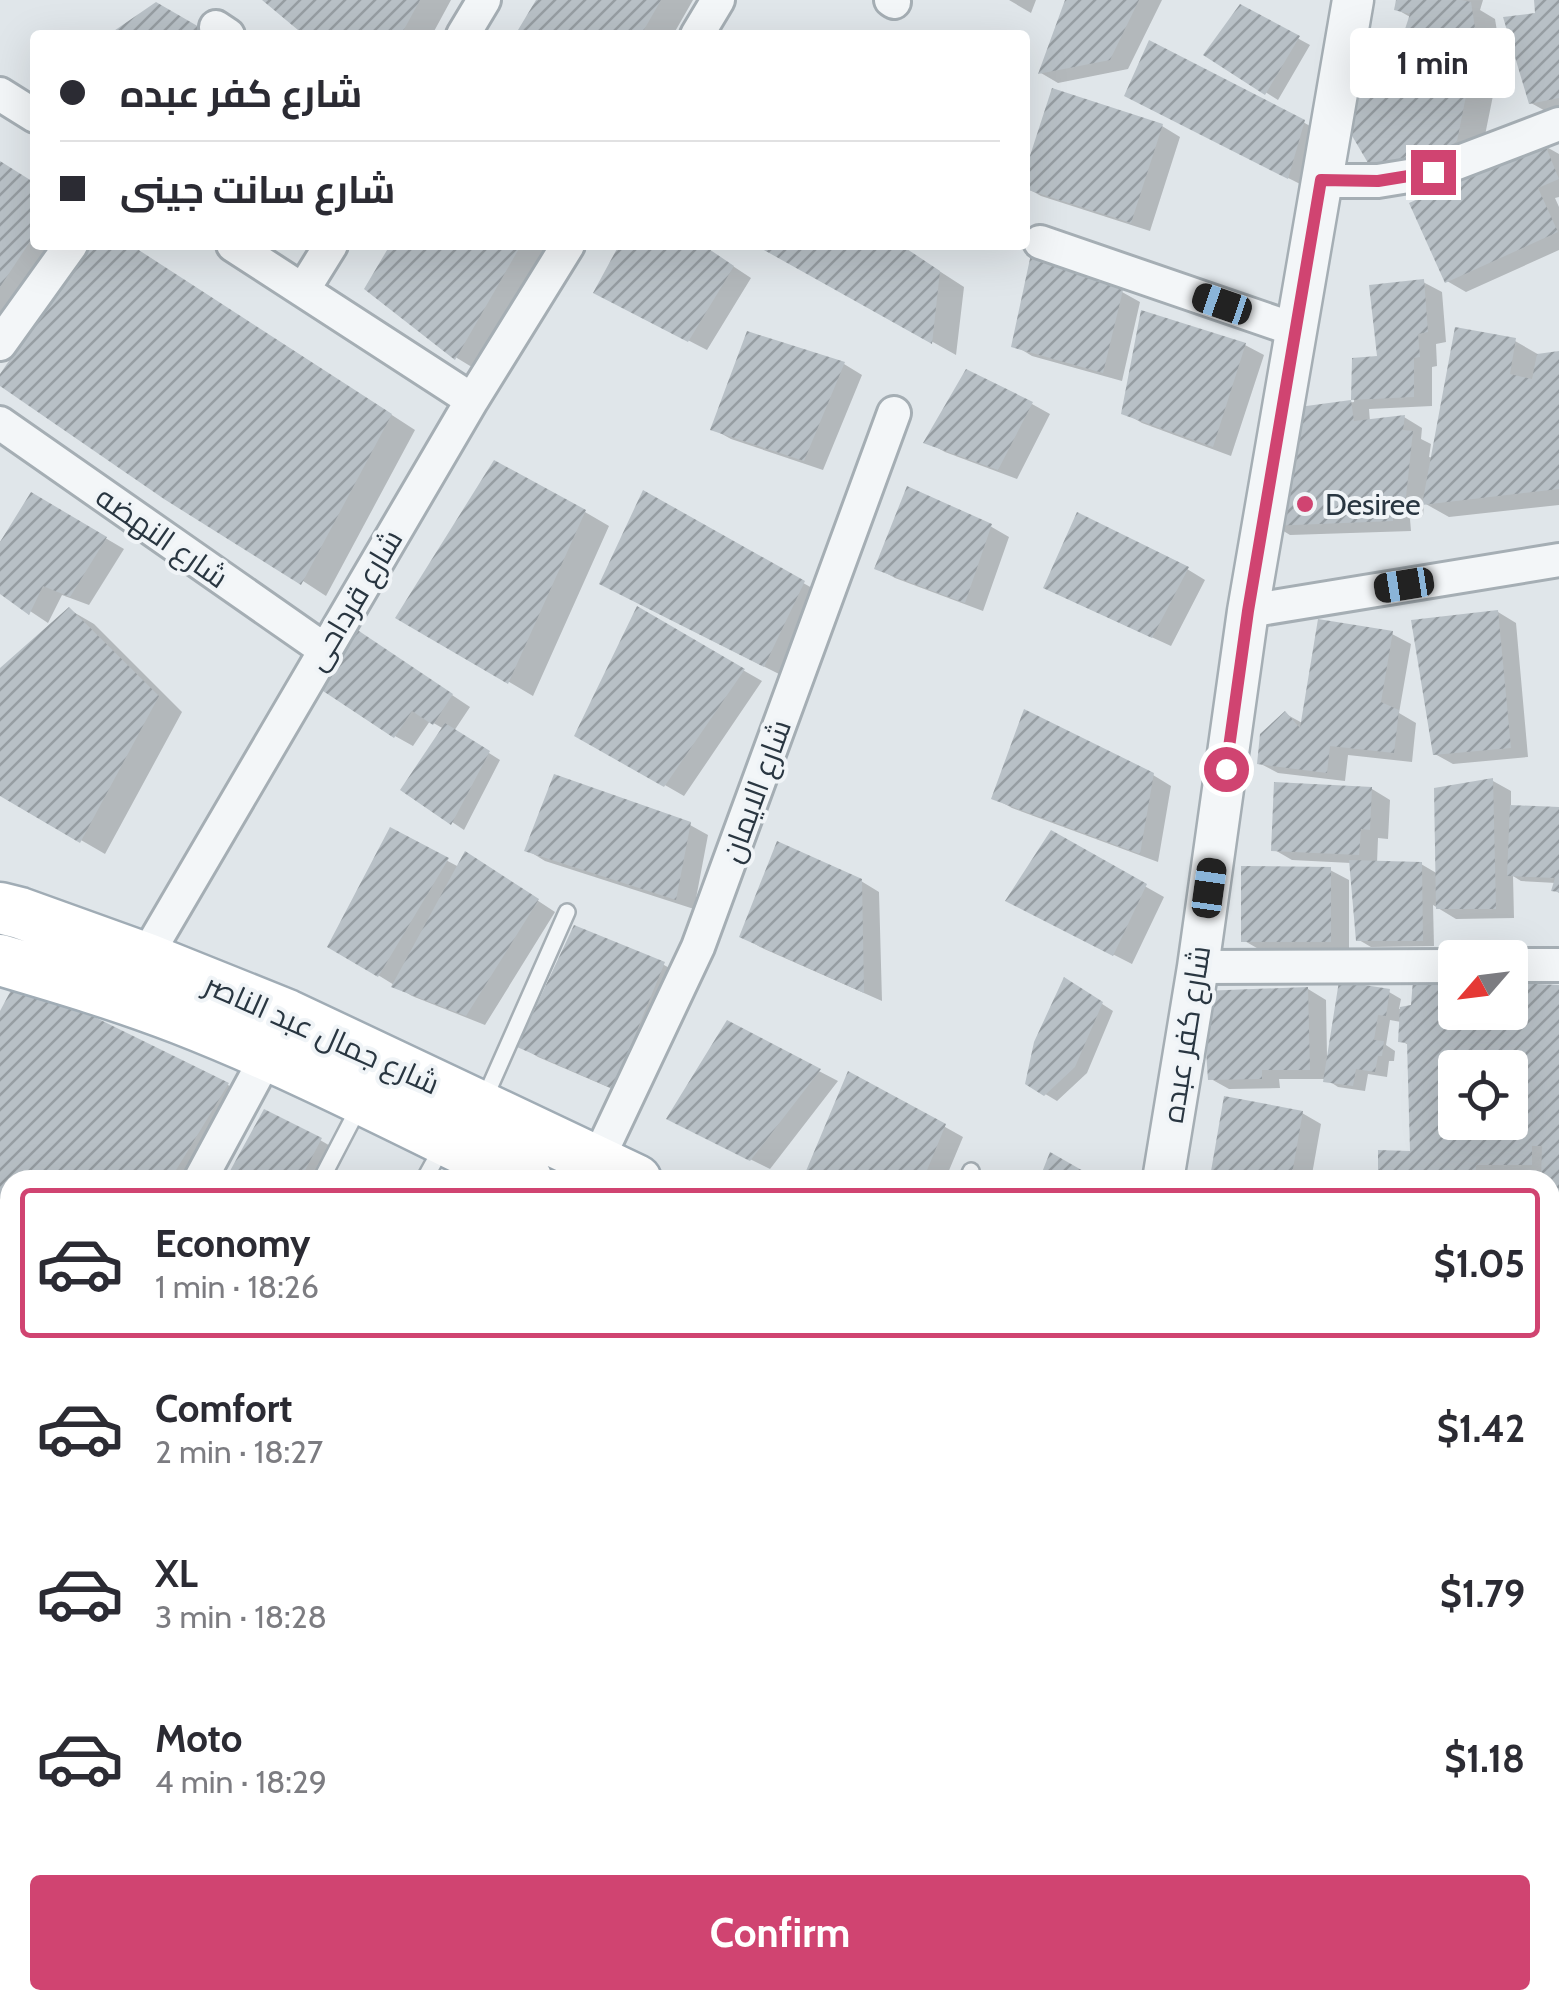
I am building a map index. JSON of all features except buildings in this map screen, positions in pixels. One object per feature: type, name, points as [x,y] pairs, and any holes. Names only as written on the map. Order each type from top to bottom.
[{"type":"main road","name":"شارع جمال عبد الناصر","points":[[0,908],[145,958],[287,1015],[614,1170]]},
{"type":"main road","name":"شارع جمال عبد الناصر","points":[[1,962],[182,1019],[362,1101],[435,1160],[481,1170]]},
{"type":"street","points":[[465,30],[484,0]]},
{"type":"street","points":[[700,30],[718,0]]},
{"type":"street","name":"شارع كفر عبده","points":[[1165,1170],[1198,967],[1248,611],[1352,0]]},
{"type":"street","points":[[0,94],[30,113]]},
{"type":"street","points":[[1321,180],[1378,181],[1433,172],[1559,124]]},
{"type":"street","points":[[1040,242],[1296,330]]},
{"type":"street","points":[[0,344],[67,250]]},
{"type":"street","points":[[241,250],[472,400]]},
{"type":"street","points":[[302,290],[328,250]]},
{"type":"street","name":"شارع قرداحى","points":[[145,958],[472,400],[565,250]]},
{"type":"street","name":"شارع الايمان","points":[[616,1170],[894,413]]},
{"type":"street","name":"شارع النهضه","points":[[0,423],[325,650]]},
{"type":"street","points":[[1248,611],[1559,560]]},
{"type":"street","points":[[1528,965],[1559,965]]},
{"type":"street","points":[[1198,967],[1438,966]]},
{"type":"street","points":[[205,1170],[266,1056]]},
{"type":"lane","points":[[481,1106],[566,912]]},
{"type":"lane","points":[[326,1170],[362,1101]]},
{"type":"place","name":"Desiree","points":[[1305,504]]},
{"type":"route","points":[[1226,769],[1248,611],[1321,180],[1378,181],[1433,172]]}]
